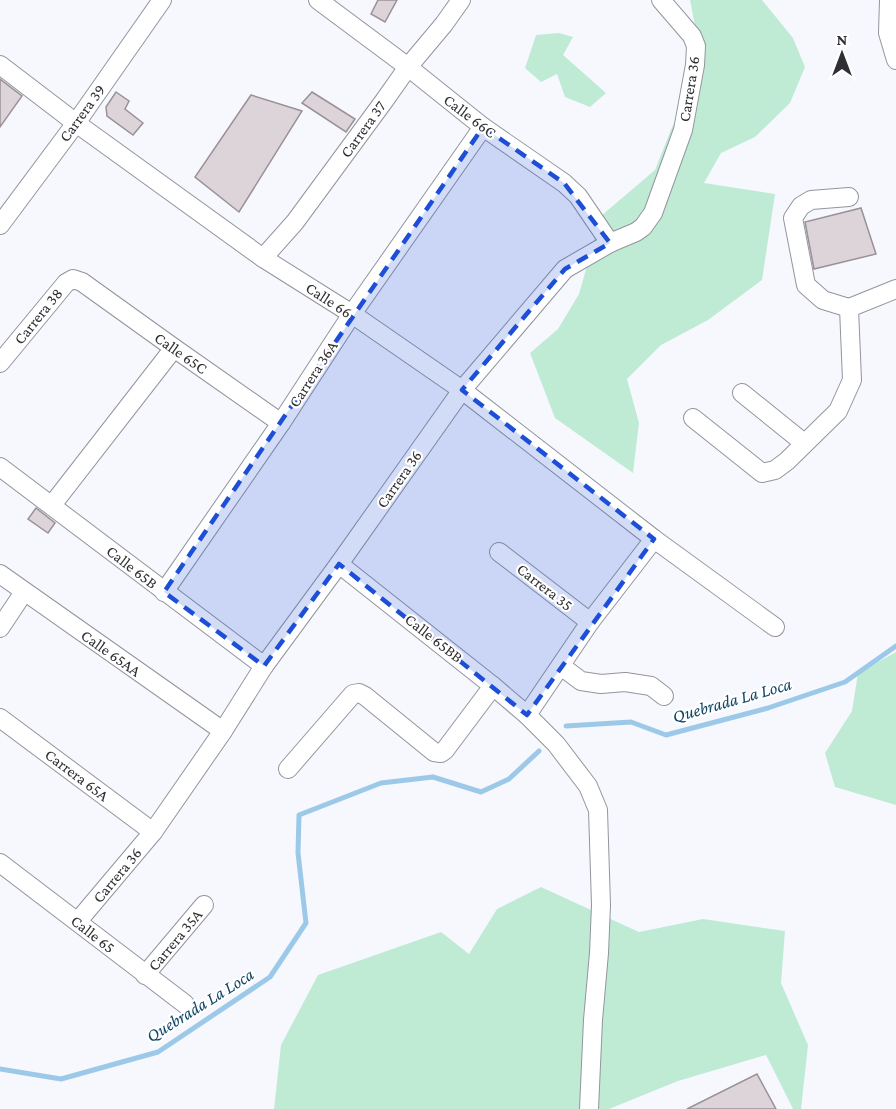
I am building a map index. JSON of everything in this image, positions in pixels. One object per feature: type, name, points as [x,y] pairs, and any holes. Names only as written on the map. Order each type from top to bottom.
[{"type":"street","name":"Carrera 39","points":[[0,225],[76,123],[162,0]]},
{"type":"street","name":"Calle 66C","points":[[318,0],[408,67],[483,127],[564,183],[578,196],[610,243]]},
{"type":"street","name":"Carrera 37","points":[[264,258],[295,222],[408,67],[461,0]]},
{"type":"street","name":"Carrera 36","points":[[78,921],[153,832],[223,731],[264,666],[462,390],[565,269],[610,243],[636,232],[643,227],[653,213],[683,130],[695,65],[696,46],[692,36],[661,0]]},
{"type":"street","points":[[889,0],[888,33],[896,60]]},
{"type":"street","name":"Calle 66","points":[[0,65],[76,123],[264,258],[352,314],[462,390],[654,539],[775,627]]},
{"type":"street","name":"Carrera 36A","points":[[164,592],[281,423],[352,314],[483,127]]},
{"type":"street","points":[[849,197],[811,200],[801,206],[793,218],[806,285],[823,300],[849,308],[896,289]]},
{"type":"street","name":"Carrera 38","points":[[0,363],[66,283],[73,279],[82,282]]},
{"type":"street","name":"Calle 65C","points":[[82,282],[281,423]]},
{"type":"street","points":[[693,418],[762,473],[775,470],[838,411],[852,380],[849,308]]},
{"type":"street","points":[[52,505],[174,348]]},
{"type":"street","points":[[742,393],[804,443]]},
{"type":"street","name":"Calle 65B","points":[[0,467],[264,666]]},
{"type":"street","name":"Carrera 35","points":[[527,715],[590,622],[654,539]]},
{"type":"street","name":"Carrera 35","points":[[499,552],[590,622]]},
{"type":"street","name":"Calle 65BB","points":[[339,564],[527,715],[556,744],[588,786],[598,810],[601,904],[589,1109]]},
{"type":"street","name":"Calle 65AA","points":[[0,574],[223,731]]},
{"type":"street","points":[[0,628],[24,592]]},
{"type":"street","points":[[561,666],[581,681],[601,684],[625,682],[651,686],[664,696]]},
{"type":"street","points":[[288,769],[353,694],[359,693],[365,696],[434,752],[441,753],[493,686]]},
{"type":"street","name":"Carrera 65A","points":[[0,718],[153,832]]},
{"type":"street","name":"Calle 65","points":[[0,863],[185,1004]]},
{"type":"street","name":"Carrera 35A","points":[[145,975],[204,904]]},
{"type":"highlighted area","points":[[483,127],[564,183],[610,243],[565,269],[462,390],[654,539],[527,715],[339,564],[264,666],[164,592]]},
{"type":"green space","points":[[690,0],[762,0],[793,38],[805,67],[790,103],[755,137],[721,153],[704,183],[775,194],[762,280],[708,320],[661,345],[627,379],[639,423],[633,473],[555,418],[530,353],[558,329],[579,294],[601,216],[655,170],[672,127],[699,83],[696,31]]},
{"type":"green space","points":[[559,33],[573,37],[563,55],[606,93],[590,107],[565,97],[557,74],[541,82],[525,68],[536,35]]},
{"type":"green space","points":[[896,652],[896,805],[835,787],[825,753],[852,711],[858,673]]},
{"type":"green space","points":[[541,887],[639,932],[703,919],[785,931],[781,983],[808,1045],[801,1109],[793,1109],[766,1055],[678,1081],[609,1109],[274,1109],[281,1045],[318,975],[441,932],[469,954],[497,909]]},
{"type":"building","points":[[378,0],[397,0],[385,22],[371,14]]},
{"type":"building","points":[[0,79],[22,96],[0,127]]},
{"type":"building","points":[[116,92],[129,101],[125,109],[143,123],[133,135],[107,116],[106,107]]},
{"type":"building","points":[[312,92],[355,119],[346,132],[302,103]]},
{"type":"building","points":[[251,95],[302,111],[239,212],[195,177]]},
{"type":"building","points":[[861,208],[876,254],[814,269],[805,222]]},
{"type":"building","points":[[36,508],[55,523],[48,533],[28,519]]},
{"type":"building","points":[[757,1074],[776,1109],[687,1109]]},
{"type":"waterway","name":"Quebrada La Loca","points":[[566,726],[631,722],[666,735],[768,708],[845,682],[896,646]]},
{"type":"waterway","name":"Quebrada La Loca","points":[[0,1069],[61,1079],[158,1052],[270,977],[306,923],[298,853],[299,815],[381,783],[433,777],[481,792],[509,779],[539,751]]}]
